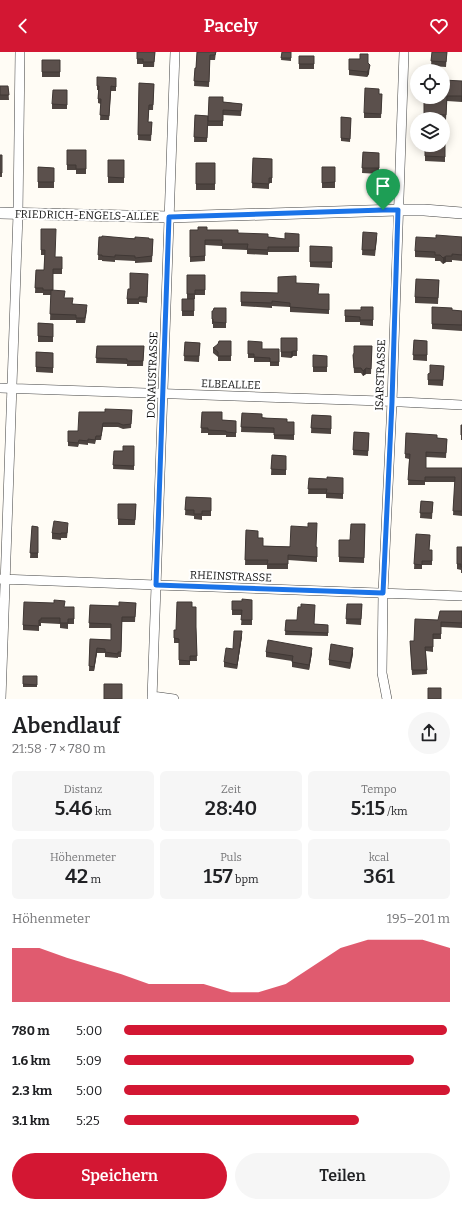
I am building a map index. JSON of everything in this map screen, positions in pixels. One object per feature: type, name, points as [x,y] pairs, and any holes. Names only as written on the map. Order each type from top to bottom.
[{"type":"street","points":[[1,699],[3,579],[18,214],[20,52]]},
{"type":"street","name":"DONAUSTRASSE","points":[[152,697],[176,52]]},
{"type":"street","name":"ISARSTRASSE","points":[[387,699],[382,673],[383,593],[392,402],[404,52]]},
{"type":"street","name":"FRIEDRICH-ENGELS-ALLEE","points":[[0,213],[169,217],[424,210],[462,214]]},
{"type":"street","name":"ELBEALLEE","points":[[0,388],[462,405]]},
{"type":"street","name":"RHEINSTRASSE","points":[[3,579],[462,596]]},
{"type":"street","points":[[152,697],[174,699]]},
{"type":"building","points":[[137,52],[155,52],[154,62],[143,62],[143,59],[137,59]]},
{"type":"building","points":[[197,52],[216,52],[215,55],[210,55],[209,82],[194,81]]},
{"type":"building","points":[[282,52],[291,52],[291,58],[281,58]]},
{"type":"building","points":[[432,52],[447,52],[446,62],[431,61]]},
{"type":"building","points":[[360,54],[368,54],[368,63],[370,65],[367,72],[349,70],[349,59],[360,59]]},
{"type":"building","points":[[299,56],[314,56],[314,64],[299,64]]},
{"type":"building","points":[[42,60],[60,60],[60,72],[42,72]]},
{"type":"building","points":[[97,77],[116,78],[116,87],[111,86],[109,116],[100,115],[101,99],[98,99],[99,86],[97,86]]},
{"type":"building","points":[[450,80],[462,81],[462,96],[450,96]]},
{"type":"building","points":[[139,83],[154,84],[153,105],[149,105],[148,122],[152,122],[151,135],[138,135]]},
{"type":"building","points":[[0,86],[8,86],[9,95],[0,95]]},
{"type":"building","points":[[365,88],[379,89],[379,94],[382,94],[381,114],[364,113]]},
{"type":"building","points":[[53,90],[67,90],[67,105],[52,104]]},
{"type":"building","points":[[209,97],[223,97],[223,102],[242,104],[241,111],[223,110],[223,121],[208,121]]},
{"type":"building","points":[[424,104],[447,104],[446,112],[424,112]]},
{"type":"building","points":[[195,115],[208,116],[207,138],[194,137]]},
{"type":"building","points":[[341,117],[351,118],[350,139],[341,138]]},
{"type":"building","points":[[67,150],[86,150],[86,169],[76,169],[76,165],[67,165]]},
{"type":"building","points":[[363,152],[379,153],[379,168],[362,168]]},
{"type":"building","points":[[425,152],[445,152],[445,157],[425,156]]},
{"type":"building","points":[[0,155],[2,155],[2,173],[0,173]]},
{"type":"building","points":[[253,158],[272,159],[272,178],[269,178],[269,184],[252,183]]},
{"type":"building","points":[[108,160],[124,160],[124,178],[108,177]]},
{"type":"building","points":[[196,163],[215,163],[215,184],[196,184]]},
{"type":"building","points":[[38,167],[54,168],[54,182],[38,182]]},
{"type":"building","points":[[322,167],[335,167],[335,182],[322,183]]},
{"type":"building","points":[[198,227],[207,227],[207,230],[238,230],[238,233],[268,234],[268,237],[285,239],[285,233],[299,234],[299,247],[268,247],[268,250],[247,249],[248,244],[222,244],[222,240],[205,240],[205,256],[190,257],[190,230],[198,230]]},
{"type":"building","points":[[41,229],[56,229],[55,257],[62,257],[62,269],[53,269],[53,290],[35,288],[36,270],[44,270],[45,250],[41,250]]},
{"type":"building","points":[[363,232],[377,233],[375,250],[362,250]]},
{"type":"building","points":[[436,235],[462,237],[462,255],[452,254],[452,256],[446,256],[443,258],[440,255],[435,255],[435,252],[415,251],[416,237],[436,238]]},
{"type":"building","points":[[99,237],[153,239],[152,256],[135,258],[135,256],[115,255],[115,257],[98,255]]},
{"type":"building","points":[[310,246],[332,247],[332,262],[310,262]]},
{"type":"building","points":[[130,273],[148,274],[147,297],[127,299],[128,289],[130,289]]},
{"type":"building","points":[[187,275],[205,275],[205,290],[195,290],[195,294],[187,294]]},
{"type":"building","points":[[296,276],[296,283],[319,284],[318,294],[329,294],[329,310],[290,307],[290,303],[272,301],[272,303],[241,302],[241,292],[278,293],[278,277]]},
{"type":"building","points":[[416,279],[439,280],[438,298],[415,297]]},
{"type":"building","points":[[51,290],[65,291],[64,298],[73,298],[72,304],[87,305],[85,318],[76,318],[76,315],[50,314]]},
{"type":"building","points":[[182,299],[194,299],[194,311],[182,311]]},
{"type":"building","points":[[361,307],[373,307],[373,320],[360,320],[360,317],[345,316],[345,310],[361,310]]},
{"type":"building","points":[[432,307],[452,308],[452,310],[462,311],[462,325],[432,324]]},
{"type":"building","points":[[214,308],[226,308],[226,323],[213,322],[212,311]]},
{"type":"building","points":[[38,323],[53,324],[53,337],[38,336]]},
{"type":"building","points":[[281,338],[297,338],[297,351],[281,352]]},
{"type":"building","points":[[414,340],[427,341],[427,355],[413,355]]},
{"type":"building","points":[[219,341],[231,341],[231,356],[218,356],[218,352],[213,348]]},
{"type":"building","points":[[248,341],[262,342],[262,349],[279,349],[279,362],[270,362],[270,358],[254,357],[254,354],[248,354]]},
{"type":"building","points":[[185,342],[200,343],[199,356],[184,356]]},
{"type":"building","points":[[97,346],[144,346],[143,361],[96,358]]},
{"type":"building","points":[[354,346],[372,346],[371,369],[366,368],[363,371],[361,368],[354,368]]},
{"type":"building","points":[[36,352],[53,353],[53,368],[36,367]]},
{"type":"building","points":[[313,355],[327,356],[327,367],[313,367]]},
{"type":"building","points":[[430,365],[444,366],[443,380],[428,380]]},
{"type":"building","points":[[105,409],[132,410],[131,424],[123,425],[118,423],[103,423],[101,436],[96,436],[95,440],[79,440],[78,443],[68,442],[68,431],[78,431],[79,412],[105,412]]},
{"type":"building","points":[[202,412],[222,412],[222,420],[236,421],[236,433],[201,428]]},
{"type":"building","points":[[242,413],[262,414],[262,418],[287,419],[287,422],[294,422],[294,435],[274,435],[274,428],[241,427]]},
{"type":"building","points":[[312,415],[331,416],[331,429],[311,428]]},
{"type":"building","points":[[354,432],[369,433],[368,451],[353,450]]},
{"type":"building","points":[[406,433],[437,435],[437,438],[447,439],[446,453],[426,452],[426,468],[462,468],[462,511],[453,511],[455,477],[425,477],[425,481],[408,480],[410,454],[405,454]]},
{"type":"building","points":[[123,446],[134,446],[134,466],[113,465],[114,451],[123,451]]},
{"type":"building","points":[[272,455],[286,456],[286,470],[271,469]]},
{"type":"building","points":[[327,477],[343,478],[343,494],[326,493],[327,489],[308,489],[309,478],[327,479]]},
{"type":"building","points":[[186,497],[211,498],[211,511],[202,511],[202,514],[194,514],[194,510],[185,510]]},
{"type":"building","points":[[421,501],[433,502],[432,513],[420,513]]},
{"type":"building","points":[[118,504],[136,504],[135,520],[118,519]]},
{"type":"building","points":[[54,521],[68,523],[67,533],[52,533]]},
{"type":"building","points":[[308,523],[317,523],[317,557],[288,555],[288,564],[267,564],[268,560],[245,560],[246,530],[258,531],[258,538],[263,538],[263,546],[290,547],[291,526],[308,527]]},
{"type":"building","points":[[351,524],[365,524],[364,558],[339,557],[339,540],[350,540]]},
{"type":"building","points":[[32,526],[38,527],[38,553],[30,553]]},
{"type":"building","points":[[416,534],[430,535],[429,550],[432,550],[432,561],[422,561],[422,565],[414,564]]},
{"type":"building","points":[[457,547],[462,547],[462,567],[461,564],[457,564]]},
{"type":"building","points":[[242,599],[252,600],[252,620],[241,620],[242,610],[232,610],[232,601],[242,601]]},
{"type":"building","points":[[54,600],[65,601],[64,607],[74,607],[74,619],[68,619],[68,623],[60,623],[60,618],[41,618],[41,620],[39,620],[39,626],[23,625],[24,602],[54,603]]},
{"type":"building","points":[[119,602],[136,603],[135,617],[122,617],[121,652],[118,652],[118,654],[105,652],[105,649],[97,648],[94,667],[89,666],[90,639],[111,640],[111,624],[89,623],[90,605],[119,606]]},
{"type":"building","points":[[177,602],[192,602],[192,607],[196,607],[197,656],[190,656],[190,661],[179,660],[179,639],[174,638],[174,630],[176,630]]},
{"type":"building","points":[[301,604],[315,605],[314,624],[328,625],[328,633],[285,631],[286,620],[297,620],[298,607],[301,607]]},
{"type":"building","points":[[347,604],[362,604],[361,619],[346,619]]},
{"type":"building","points":[[440,611],[462,611],[462,623],[441,622],[441,634],[433,634],[433,647],[425,647],[427,670],[412,670],[410,641],[414,641],[415,619],[438,620]]},
{"type":"building","points":[[234,631],[242,631],[237,665],[224,662],[226,648],[233,649]]},
{"type":"building","points":[[268,640],[312,648],[309,665],[292,662],[293,656],[266,652]]},
{"type":"building","points":[[331,644],[353,648],[350,663],[329,660]]},
{"type":"building","points":[[23,676],[37,676],[37,685],[23,684]]},
{"type":"building","points":[[104,684],[122,684],[122,699],[104,699]]},
{"type":"building","points":[[428,688],[441,688],[441,699],[428,699]]},
{"type":"route","points":[[383,210],[398,210],[392,402],[383,593],[156,585],[169,217],[383,210]]}]
